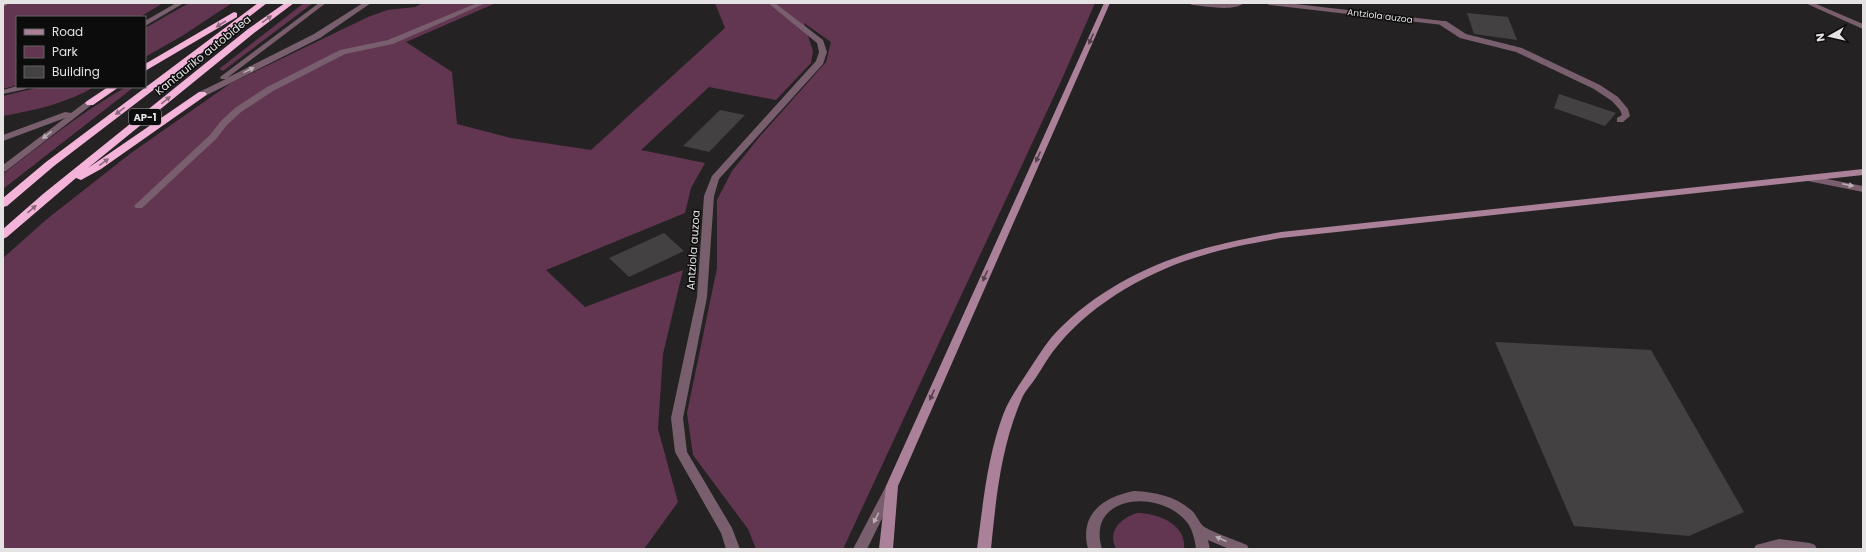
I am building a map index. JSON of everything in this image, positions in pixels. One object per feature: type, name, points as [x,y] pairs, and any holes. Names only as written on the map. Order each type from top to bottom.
[{"type":"highway","points":[[146,67],[254,3]]},
{"type":"highway","name":"Kantauriko autobidea","points":[[3,204],[56,160],[263,3]]},
{"type":"highway","name":"Kantauriko autobidea","points":[[3,235],[47,196],[251,31],[290,3]]},
{"type":"highway","points":[[90,103],[112,88]]},
{"type":"highway","points":[[47,196],[97,167],[202,94]]},
{"type":"main road","points":[[886,549],[892,486],[1107,3]]},
{"type":"main road","points":[[984,549],[989,508],[1000,447],[1016,398],[1055,340],[1095,305],[1144,276],[1175,261],[1223,248],[1288,234],[1863,172]]},
{"type":"street","points":[[146,23],[181,3]]},
{"type":"street","points":[[202,94],[323,3]]},
{"type":"street","points":[[202,94],[316,36],[368,3]]},
{"type":"street","points":[[139,206],[213,137],[224,123],[238,110],[270,89],[343,52],[390,42],[483,3]]},
{"type":"street","name":"Antziola auzoa","points":[[733,549],[727,532],[681,452],[677,418],[702,297],[710,196],[715,178],[736,153],[820,62],[823,52],[820,42],[771,3]]},
{"type":"street","points":[[1192,3],[1222,6],[1241,3]]},
{"type":"street","name":"Antziola auzoa","points":[[1269,3],[1443,23],[1463,36],[1519,50],[1597,88],[1615,99],[1624,109],[1626,116],[1620,120]]},
{"type":"street","points":[[1808,3],[1863,27]]},
{"type":"street","points":[[3,92],[19,88]]},
{"type":"street","points":[[3,138],[62,117],[90,103]]},
{"type":"street","points":[[3,169],[90,103]]},
{"type":"street","points":[[1806,178],[1863,189]]},
{"type":"street","points":[[860,549],[892,486]]},
{"type":"street","points":[[1095,549],[1092,533],[1094,521],[1102,510],[1114,501],[1129,496],[1150,496],[1169,502],[1186,513],[1199,530],[1203,549]]},
{"type":"street","points":[[1199,530],[1242,549]]},
{"type":"street","points":[[1761,549],[1768,546],[1791,545],[1810,549]]},
{"type":"green space","points":[[3,3],[163,3],[142,16],[16,16],[16,85],[3,89]]},
{"type":"green space","points":[[189,3],[232,3],[182,36],[146,56],[146,27]]},
{"type":"green space","points":[[304,3],[313,3],[223,71],[219,69]]},
{"type":"green space","points":[[423,3],[496,3],[406,42],[452,72],[457,124],[511,138],[591,150],[725,28],[715,3],[1095,3],[1062,79],[843,549],[756,549],[748,529],[693,455],[687,413],[717,268],[717,200],[732,171],[761,135],[826,62],[831,42],[804,23],[813,51],[811,63],[776,100],[709,87],[641,150],[705,163],[691,188],[685,213],[546,270],[585,307],[683,270],[663,354],[658,429],[678,502],[644,549],[3,549],[3,258],[47,219],[131,153],[231,83],[368,17],[387,10],[415,7]]},
{"type":"green space","points":[[36,88],[92,88],[61,102],[38,109],[3,116],[3,96]]},
{"type":"green space","points":[[124,88],[133,88],[3,189],[3,174],[78,117]]},
{"type":"green space","points":[[1137,513],[1153,515],[1176,527],[1184,540],[1184,549],[1116,549],[1113,536],[1114,531],[1126,518]]},
{"type":"building","points":[[1467,13],[1508,17],[1517,40],[1474,34]]},
{"type":"building","points":[[1559,94],[1616,113],[1605,126],[1554,108]]},
{"type":"building","points":[[720,110],[745,115],[709,152],[683,146]]},
{"type":"building","points":[[664,233],[684,251],[629,277],[609,258]]},
{"type":"building","points":[[1495,342],[1651,350],[1744,512],[1689,536],[1574,526]]}]
